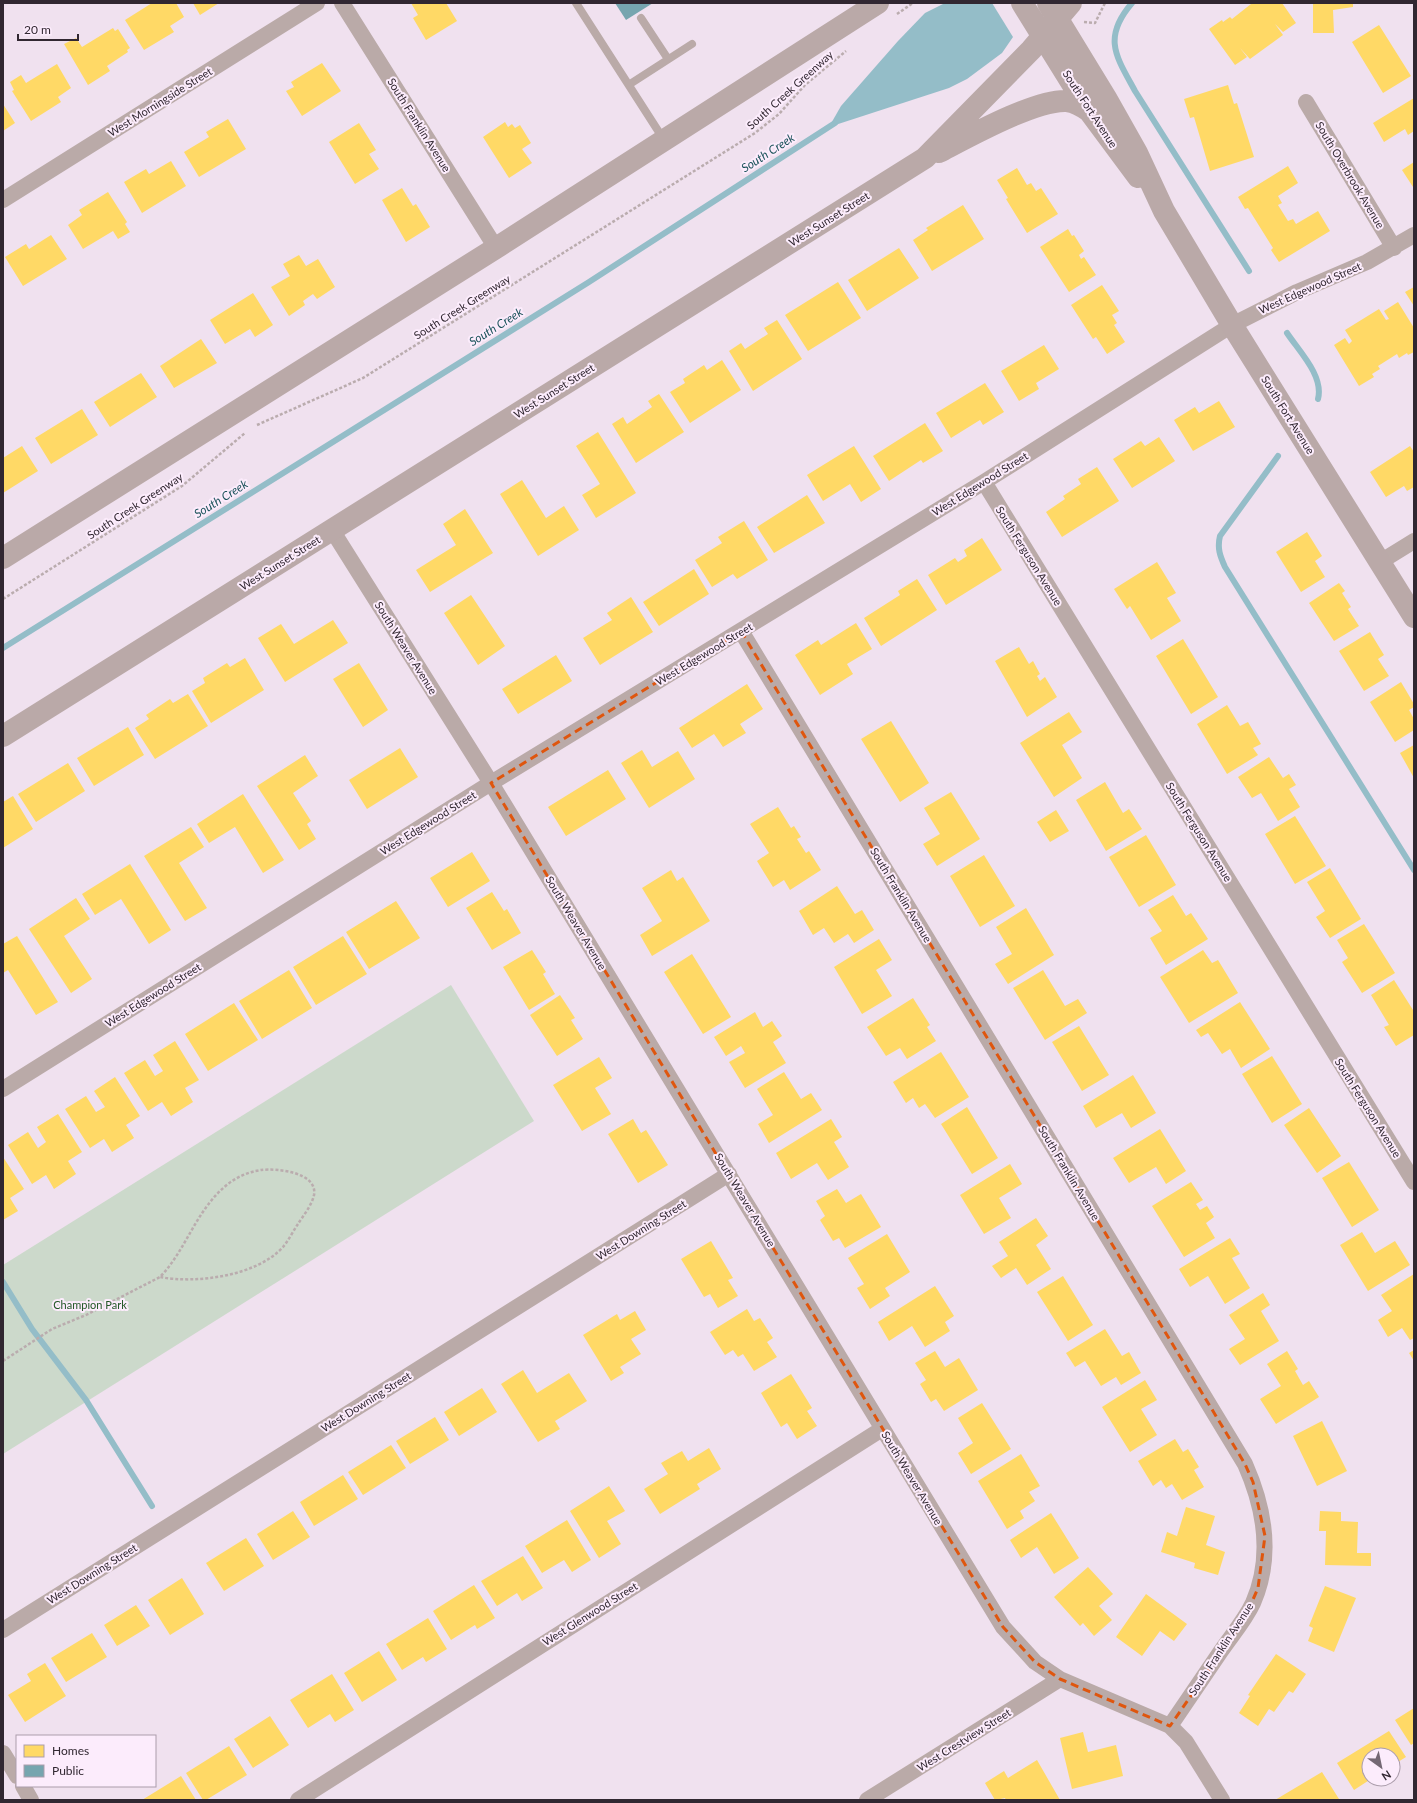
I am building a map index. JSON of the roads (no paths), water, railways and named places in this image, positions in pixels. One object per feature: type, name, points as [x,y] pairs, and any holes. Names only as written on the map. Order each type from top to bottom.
[{"type":"main road","name":"South Fort Avenue","points":[[1022,3],[1089,111],[1115,148],[1164,211]]},
{"type":"main road","name":"South Fort Avenue","points":[[1059,8],[1070,38],[1137,153],[1164,211],[1232,325],[1414,617]]},
{"type":"main road","name":"West Sunset Street","points":[[3,736],[925,158],[1043,37],[1059,8]]},
{"type":"main road","points":[[3,558],[496,248],[664,140],[887,9]]},
{"type":"main road","points":[[925,158],[1037,106],[1066,101],[1078,104],[1089,111]]},
{"type":"street","name":"West Morningside Street","points":[[3,200],[317,3]]},
{"type":"street","name":"South Franklin Avenue","points":[[342,3],[496,248]]},
{"type":"street","name":"South Overbrook Avenue","points":[[1306,102],[1394,248]]},
{"type":"street","name":"West Edgewood Street","points":[[3,1089],[491,783],[984,482],[1232,325],[1297,292],[1367,262],[1394,248],[1414,235]]},
{"type":"street","name":"South Ferguson Avenue","points":[[984,482],[1414,1182]]},
{"type":"street","name":"South Weaver Avenue","points":[[332,530],[491,783],[1003,1627],[1035,1662],[1060,1679],[1170,1726],[1186,1742],[1222,1800]]},
{"type":"street","points":[[1380,562],[1414,541]]},
{"type":"street","name":"South Franklin Avenue","points":[[741,631],[1245,1464],[1253,1482],[1263,1518],[1265,1536],[1265,1555],[1258,1588],[1245,1618],[1170,1726]]},
{"type":"street","name":"West Downing Street","points":[[3,1630],[729,1174]]},
{"type":"street","name":"West Glenwood Street","points":[[298,1800],[882,1429]]},
{"type":"street","name":"West Crestview Street","points":[[867,1800],[1060,1679]]},
{"type":"street","points":[[3,1753],[16,1774]]},
{"type":"street","points":[[24,1787],[31,1800]]},
{"type":"lane","points":[[576,3],[630,84],[664,140]]},
{"type":"lane","points":[[641,18],[668,59]]},
{"type":"lane","points":[[630,84],[692,44]]},
{"type":"water","points":[[945,3],[992,3],[1013,37],[1002,53],[967,79],[949,88],[829,127],[841,106],[898,41],[925,13]]},
{"type":"waterway","points":[[1132,3],[1123,15],[1117,27],[1115,37],[1115,47],[1122,67],[1135,91],[1249,271]]},
{"type":"waterway","name":"South Creek","points":[[3,648],[589,282],[835,123]]},
{"type":"waterway","points":[[1287,333],[1304,356],[1314,373],[1319,390],[1318,399]]},
{"type":"waterway","points":[[1278,456],[1220,536],[1220,556],[1225,567],[1414,870]]},
{"type":"waterway","points":[[3,1282],[32,1329],[86,1400],[152,1506]]},
{"type":"park label","name":"Champion Park","points":[[90,1305]]}]
